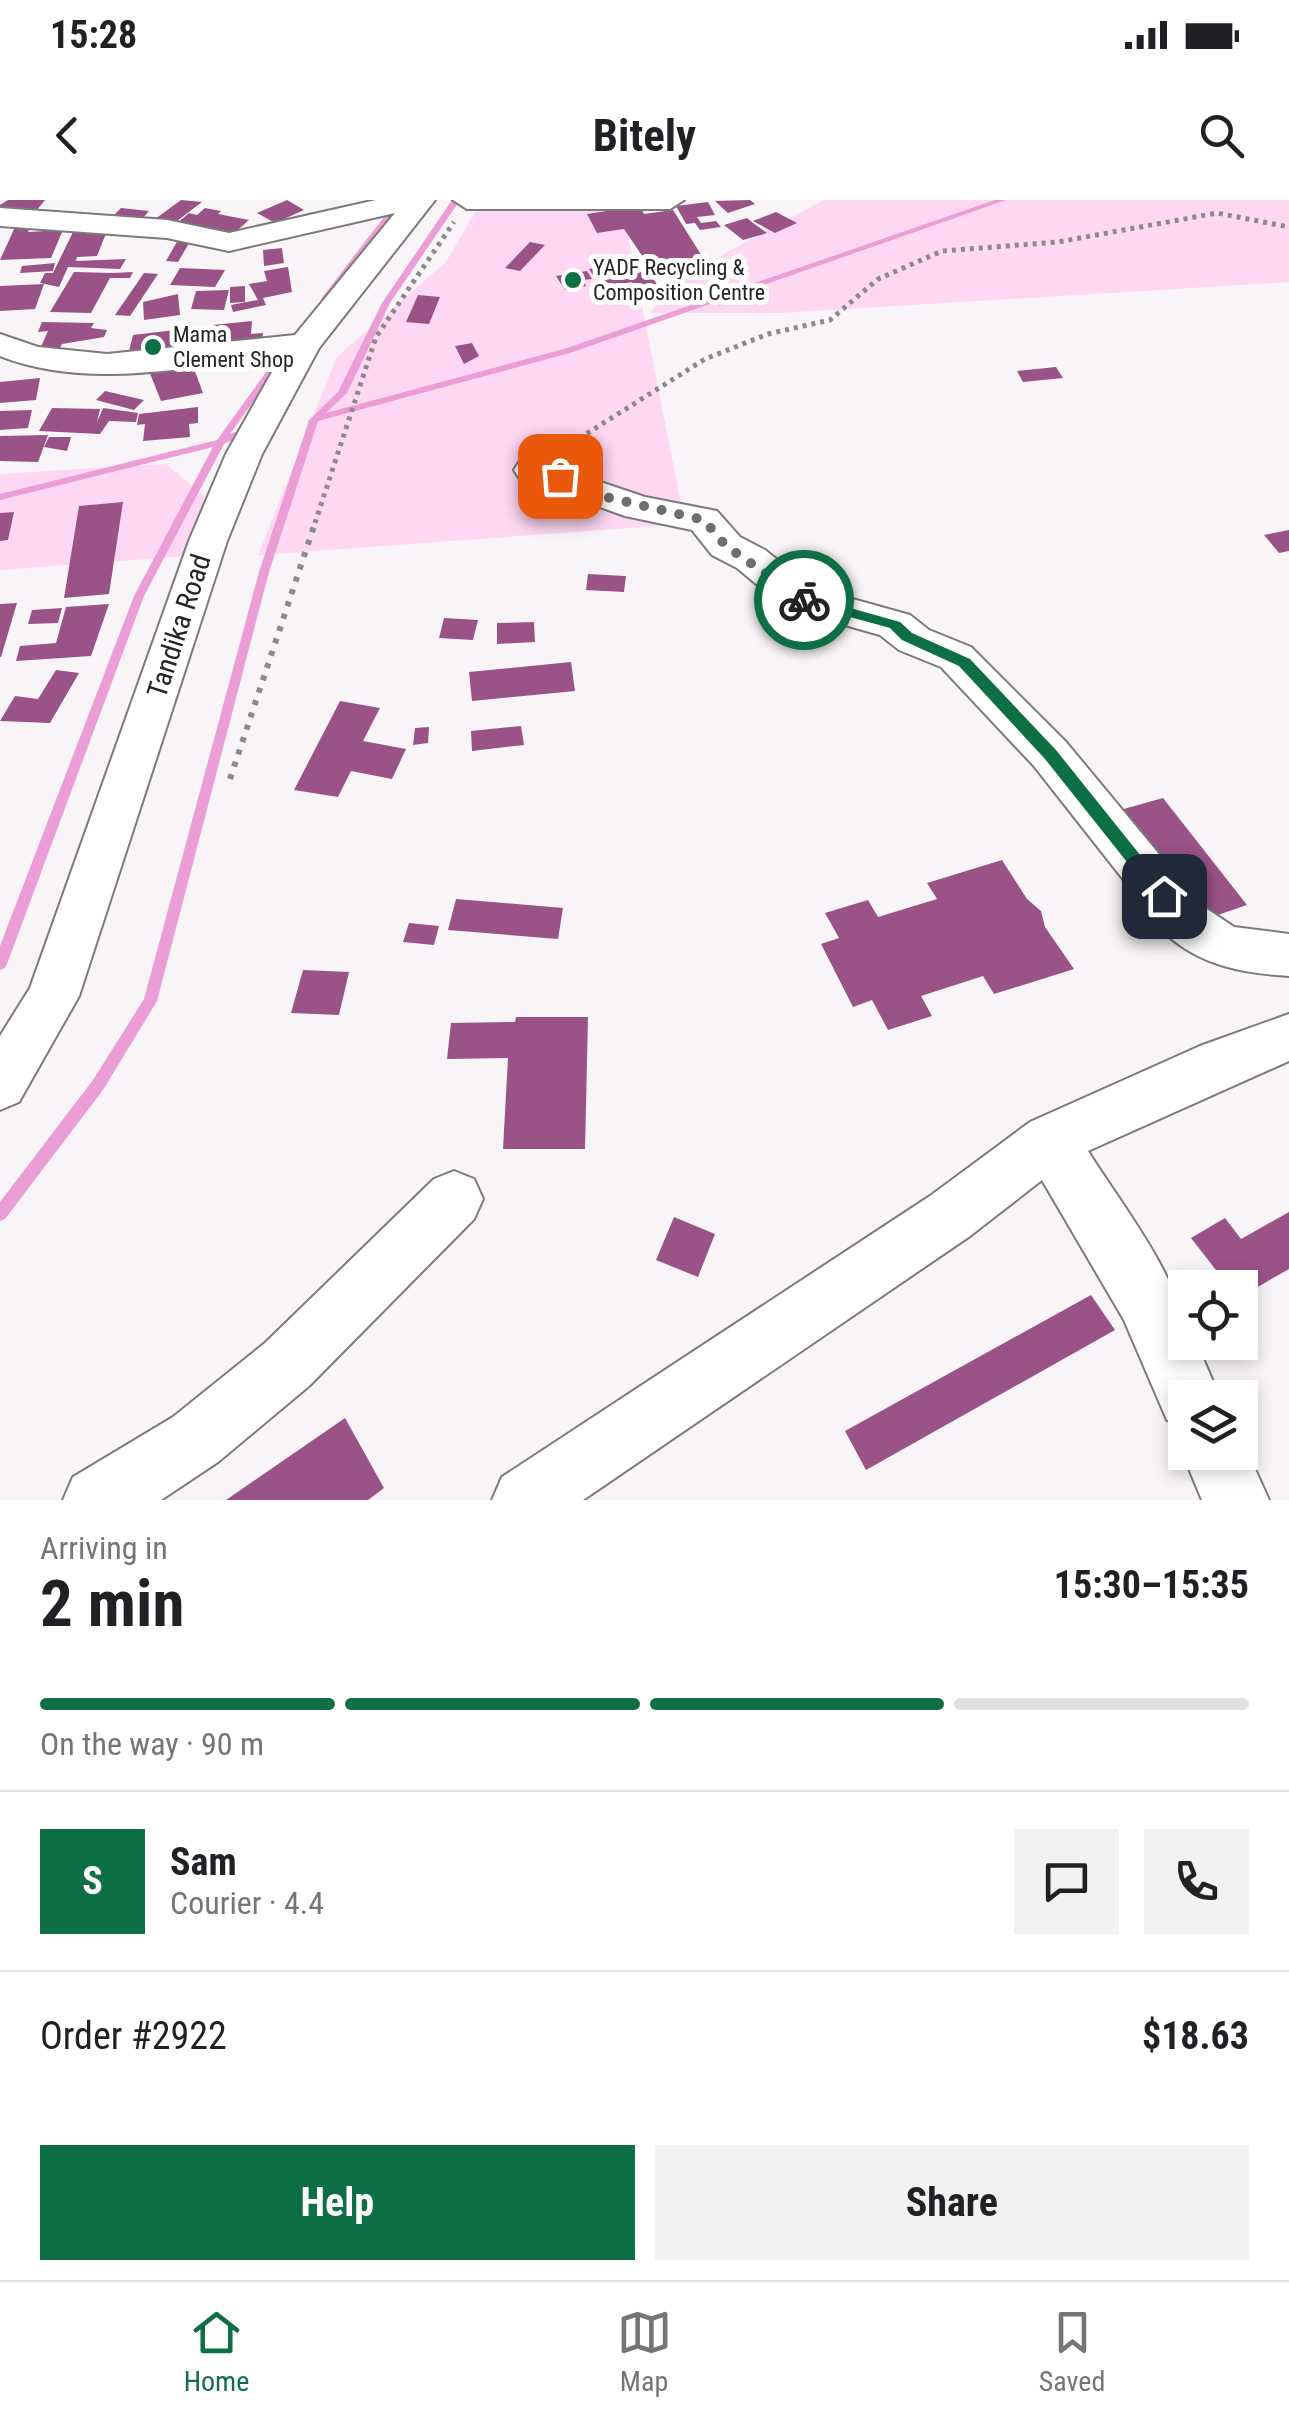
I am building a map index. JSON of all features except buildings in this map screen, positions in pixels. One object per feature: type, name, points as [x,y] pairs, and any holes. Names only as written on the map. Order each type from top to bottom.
[{"type":"street","name":"Tandika Road","points":[[0,1086],[53,996],[208,541],[271,399],[305,344],[422,200]]},
{"type":"street","points":[[467,200],[670,200]]},
{"type":"street","points":[[0,217],[167,229],[229,242],[288,232],[388,202]]},
{"type":"street","points":[[0,344],[22,354],[114,366],[305,344]]},
{"type":"street","points":[[532,470],[560,476],[593,494],[704,520],[726,546],[750,559],[800,598],[895,625],[914,640],[956,657],[1050,754],[1164,896],[1206,941],[1232,950],[1289,955]]},
{"type":"street","points":[[525,1500],[950,1216],[1050,1141],[1219,1063],[1289,1037]]},
{"type":"street","points":[[1050,1141],[1145,1299],[1181,1380]]},
{"type":"street","points":[[96,1500],[169,1455],[275,1376],[454,1199]]},
{"type":"street","points":[[1222,1470],[1236,1500]]},
{"type":"path","points":[[230,779],[376,336],[467,200]]},
{"type":"path","points":[[532,470],[692,366],[754,339],[830,320],[878,279],[942,252],[1058,242],[1217,213],[1289,227]]},
{"type":"shaded area","points":[[621,200],[685,524],[258,555],[337,357],[446,262],[477,209]]},
{"type":"shaded area","points":[[824,200],[1289,200],[1289,282],[780,313],[650,313],[680,278]]},
{"type":"shaded area","points":[[166,464],[206,497],[186,556],[0,570],[0,474]]},
{"type":"waterway","points":[[324,301],[401,200]]},
{"type":"waterway","points":[[0,1214],[98,1085],[150,1001],[264,572],[314,420],[342,393],[386,303],[456,200]]},
{"type":"waterway","points":[[316,419],[567,351],[1002,200]]},
{"type":"waterway","points":[[220,442],[285,352]]},
{"type":"waterway","points":[[220,442],[248,430]]},
{"type":"waterway","points":[[0,497],[220,442]]},
{"type":"waterway","points":[[0,964],[139,596],[220,442]]},
{"type":"way so far","points":[[560,476],[586,492],[665,514],[704,520],[726,546],[804,600]]},
{"type":"place","name":"YADF Recycling & Composition Centre","points":[[573,280]]},
{"type":"place","name":"Mama Clement Shop","points":[[153,347]]},
{"type":"route","points":[[804,600],[895,625],[907,637],[964,663],[1050,754],[1164,896]]}]
